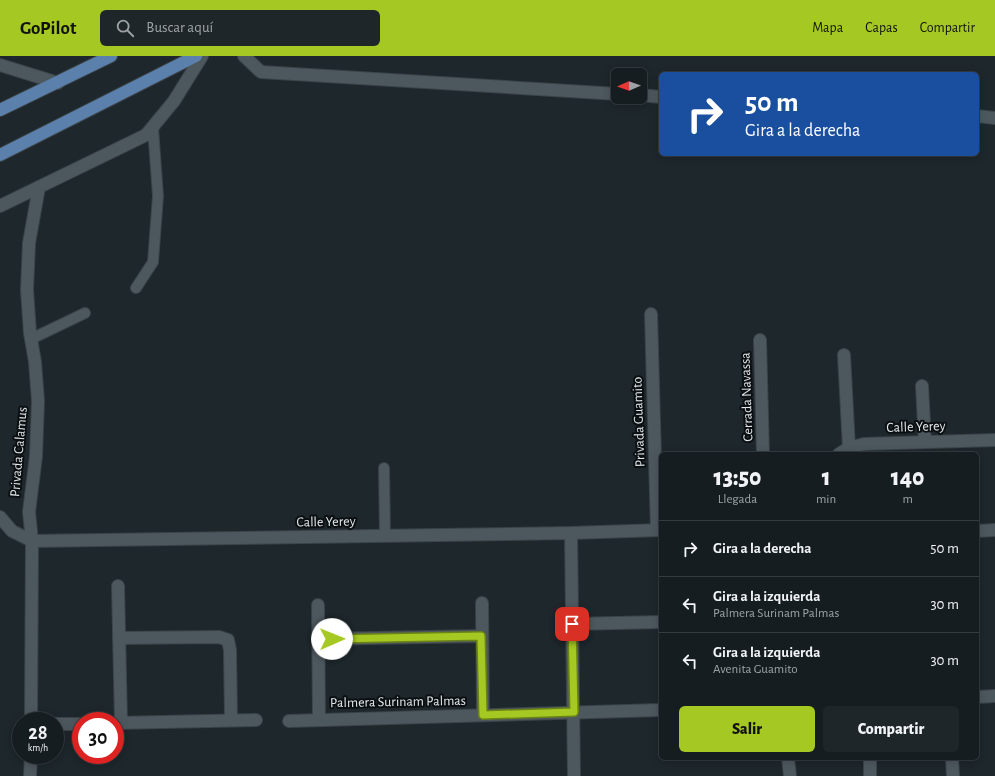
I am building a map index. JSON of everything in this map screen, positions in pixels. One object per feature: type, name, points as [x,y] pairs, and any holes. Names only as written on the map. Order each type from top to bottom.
[{"type":"main road","points":[[0,110],[111,56]]},
{"type":"main road","points":[[0,155],[196,56]]},
{"type":"street","points":[[0,206],[146,135],[174,101],[202,56]]},
{"type":"street","points":[[244,56],[261,72],[611,94]]},
{"type":"street","points":[[0,65],[58,83]]},
{"type":"street","points":[[647,96],[659,97]]},
{"type":"street","points":[[979,116],[995,118]]},
{"type":"street","name":"Privada Calamus","points":[[31,712],[32,541],[29,512],[36,456],[38,401],[27,290],[29,243],[39,187]]},
{"type":"street","name":"Privada Guamito","points":[[651,314],[659,530]]},
{"type":"street","name":"Cerrada Navassa","points":[[760,340],[763,452]]},
{"type":"street","points":[[844,355],[844,451]]},
{"type":"street","points":[[922,386],[925,442]]},
{"type":"street","name":"Calle Yerey","points":[[844,451],[925,442],[995,440]]},
{"type":"street","name":"Calle Yerey","points":[[0,517],[12,531],[32,541],[571,533],[659,530]]},
{"type":"street","points":[[979,531],[995,530]]},
{"type":"street","points":[[571,533],[574,776]]},
{"type":"street","points":[[118,586],[118,712]]},
{"type":"street","points":[[482,603],[481,636],[483,715]]},
{"type":"street","points":[[318,605],[319,720]]},
{"type":"street","points":[[572,624],[659,622]]},
{"type":"street","points":[[318,639],[481,636]]},
{"type":"street","points":[[119,638],[219,637],[228,640],[230,650],[231,720]]},
{"type":"street","points":[[979,697],[995,696]]},
{"type":"street","name":"Palmera Surinam Palmas","points":[[289,720],[659,710]]},
{"type":"street","points":[[124,723],[256,720]]},
{"type":"street","points":[[788,760],[790,776]]},
{"type":"street","points":[[870,760],[870,776]]},
{"type":"street","points":[[952,760],[953,776]]},
{"type":"street","points":[[30,776],[31,764]]},
{"type":"lane","points":[[136,288],[153,262],[158,196],[153,128]]},
{"type":"lane","points":[[31,339],[85,313]]},
{"type":"lane","points":[[384,468],[385,536]]},
{"type":"route","points":[[332,639],[481,636],[483,715],[574,712],[572,624]]}]
